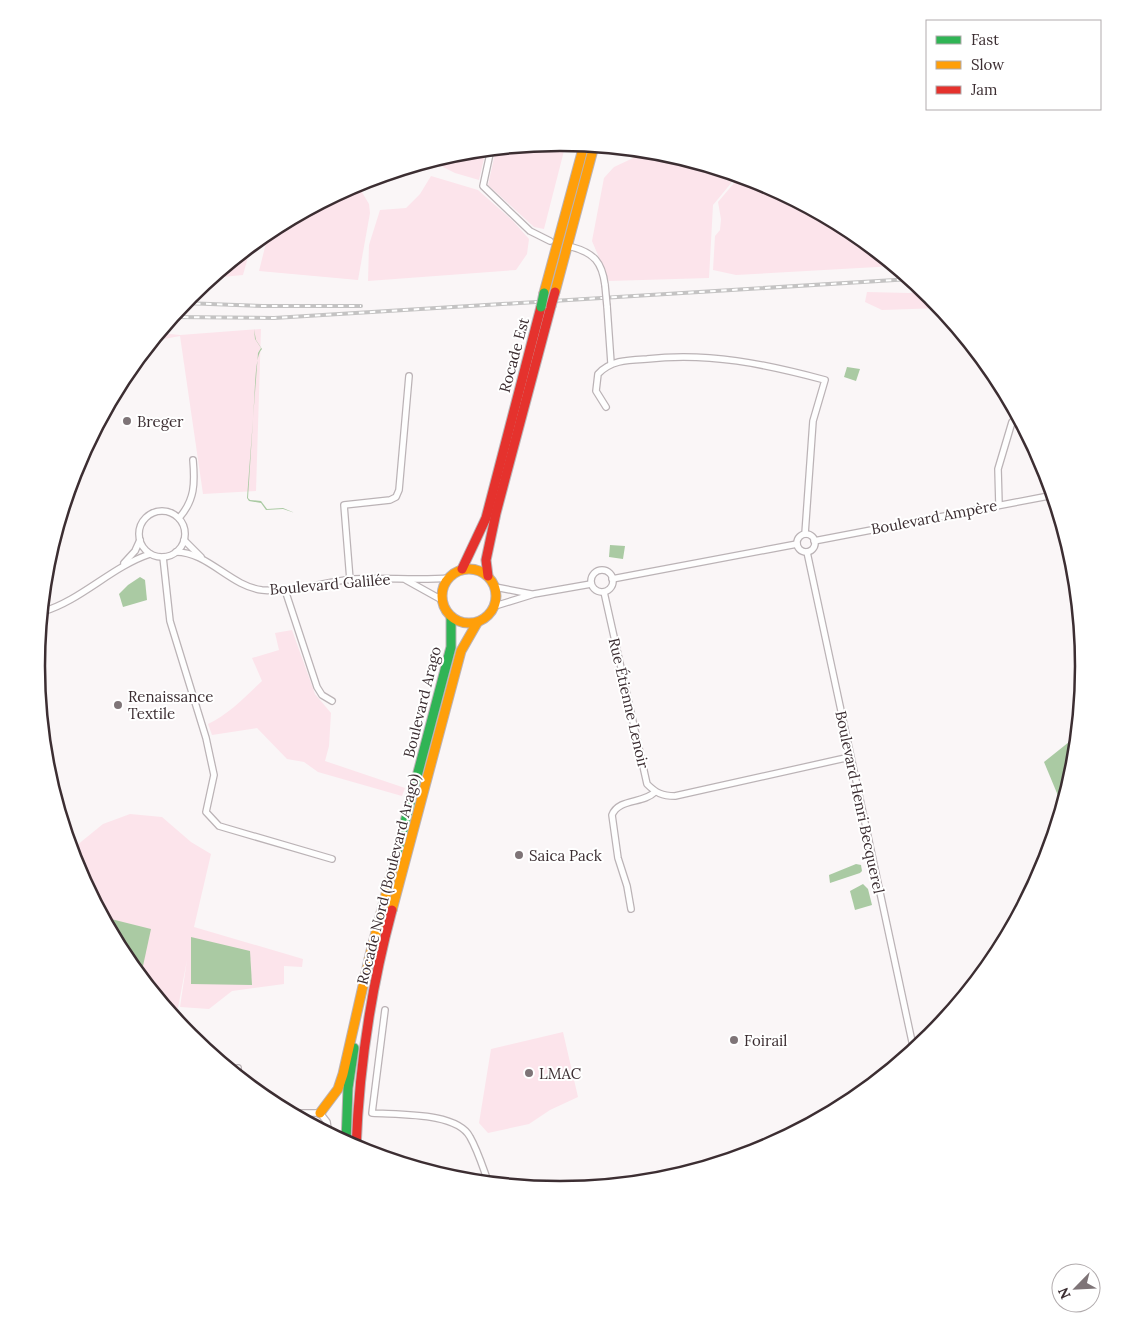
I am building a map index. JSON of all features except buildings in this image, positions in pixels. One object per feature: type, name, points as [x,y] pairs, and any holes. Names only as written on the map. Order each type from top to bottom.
[{"type":"main road","name":"Rocade Est","points":[[462,570],[486,518],[582,152]]},
{"type":"main road","points":[[488,576],[471,569],[462,570],[449,578],[442,588],[442,600],[451,617],[458,622],[476,623],[484,619],[495,606],[495,587],[488,576],[486,560],[496,513],[592,152]]},
{"type":"main road","name":"Boulevard Arago","points":[[361,996],[451,647],[451,617]]},
{"type":"main road","name":"Rocade Nord (Boulevard Arago)","points":[[356,1140],[358,1089],[378,963],[461,652],[476,623]]},
{"type":"main road","points":[[320,1113],[338,1089],[361,996]]},
{"type":"main road","points":[[346,1135],[348,1088],[361,996]]},
{"type":"street","points":[[490,156],[483,186],[530,231],[550,241]]},
{"type":"street","points":[[572,247],[587,251],[594,256],[602,271],[605,285],[611,363]]},
{"type":"street","points":[[606,407],[596,391],[596,382],[598,374],[611,363],[667,356],[703,356],[770,365],[825,380],[813,421],[805,534]]},
{"type":"street","points":[[350,580],[344,505],[390,500],[396,497],[399,490],[410,376]]},
{"type":"street","points":[[999,505],[998,470],[1012,422]]},
{"type":"street","points":[[180,518],[188,509],[195,484],[193,460]]},
{"type":"street","name":"Boulevard Ampère","points":[[814,541],[1047,496]]},
{"type":"street","points":[[48,609],[88,589],[123,565],[150,554],[163,557],[176,552],[184,540],[185,532],[180,518],[167,511],[153,512],[142,522],[140,540],[136,550],[123,565]]},
{"type":"street","points":[[805,534],[810,535],[814,541],[814,547],[807,552],[802,551],[797,544],[800,536],[805,534]]},
{"type":"street","points":[[140,540],[150,554]]},
{"type":"street","name":"Boulevard Galilée","points":[[184,540],[204,561]]},
{"type":"street","points":[[612,579],[797,544]]},
{"type":"street","name":"Boulevard Galilée","points":[[176,552],[186,552],[238,583],[262,590],[285,590],[380,577],[404,579],[449,578]]},
{"type":"street","name":"Boulevard Henri Becquerel","points":[[807,552],[912,1043]]},
{"type":"street","points":[[163,557],[170,621],[206,738],[214,775],[206,812],[219,826],[332,859]]},
{"type":"street","points":[[599,571],[606,572],[612,579],[610,588],[604,592],[595,590],[591,584],[593,575],[599,571]]},
{"type":"street","name":"Boulevard Galilée","points":[[404,579],[442,600]]},
{"type":"street","points":[[495,606],[534,594],[591,584]]},
{"type":"street","points":[[495,587],[534,594]]},
{"type":"street","points":[[285,590],[317,687],[322,695],[332,701]]},
{"type":"street","name":"Rue Étienne Lenoir","points":[[604,592],[647,784],[655,792]]},
{"type":"street","points":[[631,909],[627,886],[618,858],[612,815],[619,806],[646,798],[655,792],[663,796],[675,796],[850,757]]},
{"type":"street","points":[[386,1010],[372,1113],[444,1119],[463,1127],[470,1136],[486,1177]]},
{"type":"street","points":[[304,1114],[320,1113],[327,1122],[328,1126]]},
{"type":"shaded area","points":[[564,151],[544,229],[534,227],[488,185],[495,155]]},
{"type":"shaded area","points":[[484,157],[479,180],[455,173],[440,166]]},
{"type":"shaded area","points":[[636,157],[694,169],[732,182],[713,205],[709,278],[609,281],[592,241],[604,178],[614,167]]},
{"type":"shaded area","points":[[431,176],[478,190],[513,221],[529,239],[527,254],[516,270],[368,281],[369,245],[380,210],[406,208],[420,194]]},
{"type":"shaded area","points":[[735,182],[758,190],[818,220],[847,238],[885,267],[736,275],[713,270],[715,236],[720,230],[721,219],[718,202]]},
{"type":"shaded area","points":[[361,191],[369,204],[370,213],[358,280],[259,271],[266,244],[303,220]]},
{"type":"shaded area","points":[[248,257],[243,275],[224,277]]},
{"type":"shaded area","points":[[867,292],[914,292],[931,308],[882,310],[865,302]]},
{"type":"shaded area","points":[[254,329],[256,340],[262,349],[257,362],[258,353],[261,348],[255,339]]},
{"type":"shaded area","points":[[261,329],[256,491],[203,494],[180,336],[163,339],[168,334],[180,335]]},
{"type":"shaded area","points":[[847,367],[860,369],[856,381],[844,377]]},
{"type":"shaded area","points":[[253,419],[248,498],[261,501],[267,509],[283,508],[295,513],[283,509],[266,510],[261,503],[249,501],[247,498]]},
{"type":"shaded area","points":[[610,545],[625,546],[623,559],[609,557]]},
{"type":"shaded area","points":[[140,577],[145,580],[147,600],[123,607],[119,594]]},
{"type":"shaded area","points":[[292,630],[315,694],[331,713],[329,746],[325,761],[405,788],[402,796],[318,772],[304,762],[287,759],[257,728],[212,735],[208,724],[230,710],[262,681],[252,658],[279,650],[275,633]]},
{"type":"shaded area","points":[[1069,742],[1070,743],[1059,797],[1044,762]]},
{"type":"shaded area","points":[[130,814],[162,817],[191,842],[211,854],[194,927],[303,959],[302,967],[284,966],[284,984],[232,991],[209,1009],[180,1007],[187,960],[178,1008],[175,1008],[132,953],[114,924],[84,864],[77,845],[103,824]]},
{"type":"shaded area","points":[[856,864],[861,865],[862,871],[860,873],[830,883],[829,875]]},
{"type":"shaded area","points":[[863,884],[868,889],[872,905],[855,910],[850,891]]},
{"type":"shaded area","points":[[111,919],[151,929],[143,966],[132,953]]},
{"type":"shaded area","points":[[191,937],[250,951],[252,985],[191,984]]},
{"type":"shaded area","name":"LMAC","points":[[563,1032],[578,1097],[550,1110],[529,1124],[488,1133],[479,1123],[491,1049]]},
{"type":"railway","points":[[182,317],[274,318],[901,280]]},
{"type":"railway","points":[[195,303],[263,306],[361,306]]},
{"type":"traffic: fast","points":[[541,307],[544,293]]},
{"type":"traffic: fast","points":[[396,856],[451,647],[451,617]]},
{"type":"traffic: fast","points":[[346,1135],[348,1088],[354,1048]]},
{"type":"traffic: slow","points":[[544,293],[582,152]]},
{"type":"traffic: slow","points":[[555,292],[592,152]]},
{"type":"traffic: slow","points":[[464,569],[474,569],[484,573],[492,581],[496,596],[492,611],[484,619],[474,623],[464,623],[454,619],[446,611],[442,601],[442,591],[446,581],[454,573],[464,569]]},
{"type":"traffic: slow","points":[[392,910],[461,651],[477,623]]},
{"type":"traffic: slow","points":[[320,1113],[338,1089],[343,1074],[370,955],[396,856]]},
{"type":"traffic: jam","points":[[551,306],[555,292]]},
{"type":"traffic: jam","points":[[488,576],[486,560],[496,513],[551,306]]},
{"type":"traffic: jam","points":[[462,569],[486,518],[541,307]]},
{"type":"traffic: jam","points":[[357,1140],[367,1028],[392,910]]},
{"type":"place","name":"Breger","points":[[127,421]]},
{"type":"place","name":"Renaissance Textile","points":[[118,705]]},
{"type":"place","name":"Saica Pack","points":[[519,855]]},
{"type":"place","name":"Foirail","points":[[734,1040]]},
{"type":"place","name":"LMAC","points":[[529,1073]]}]
